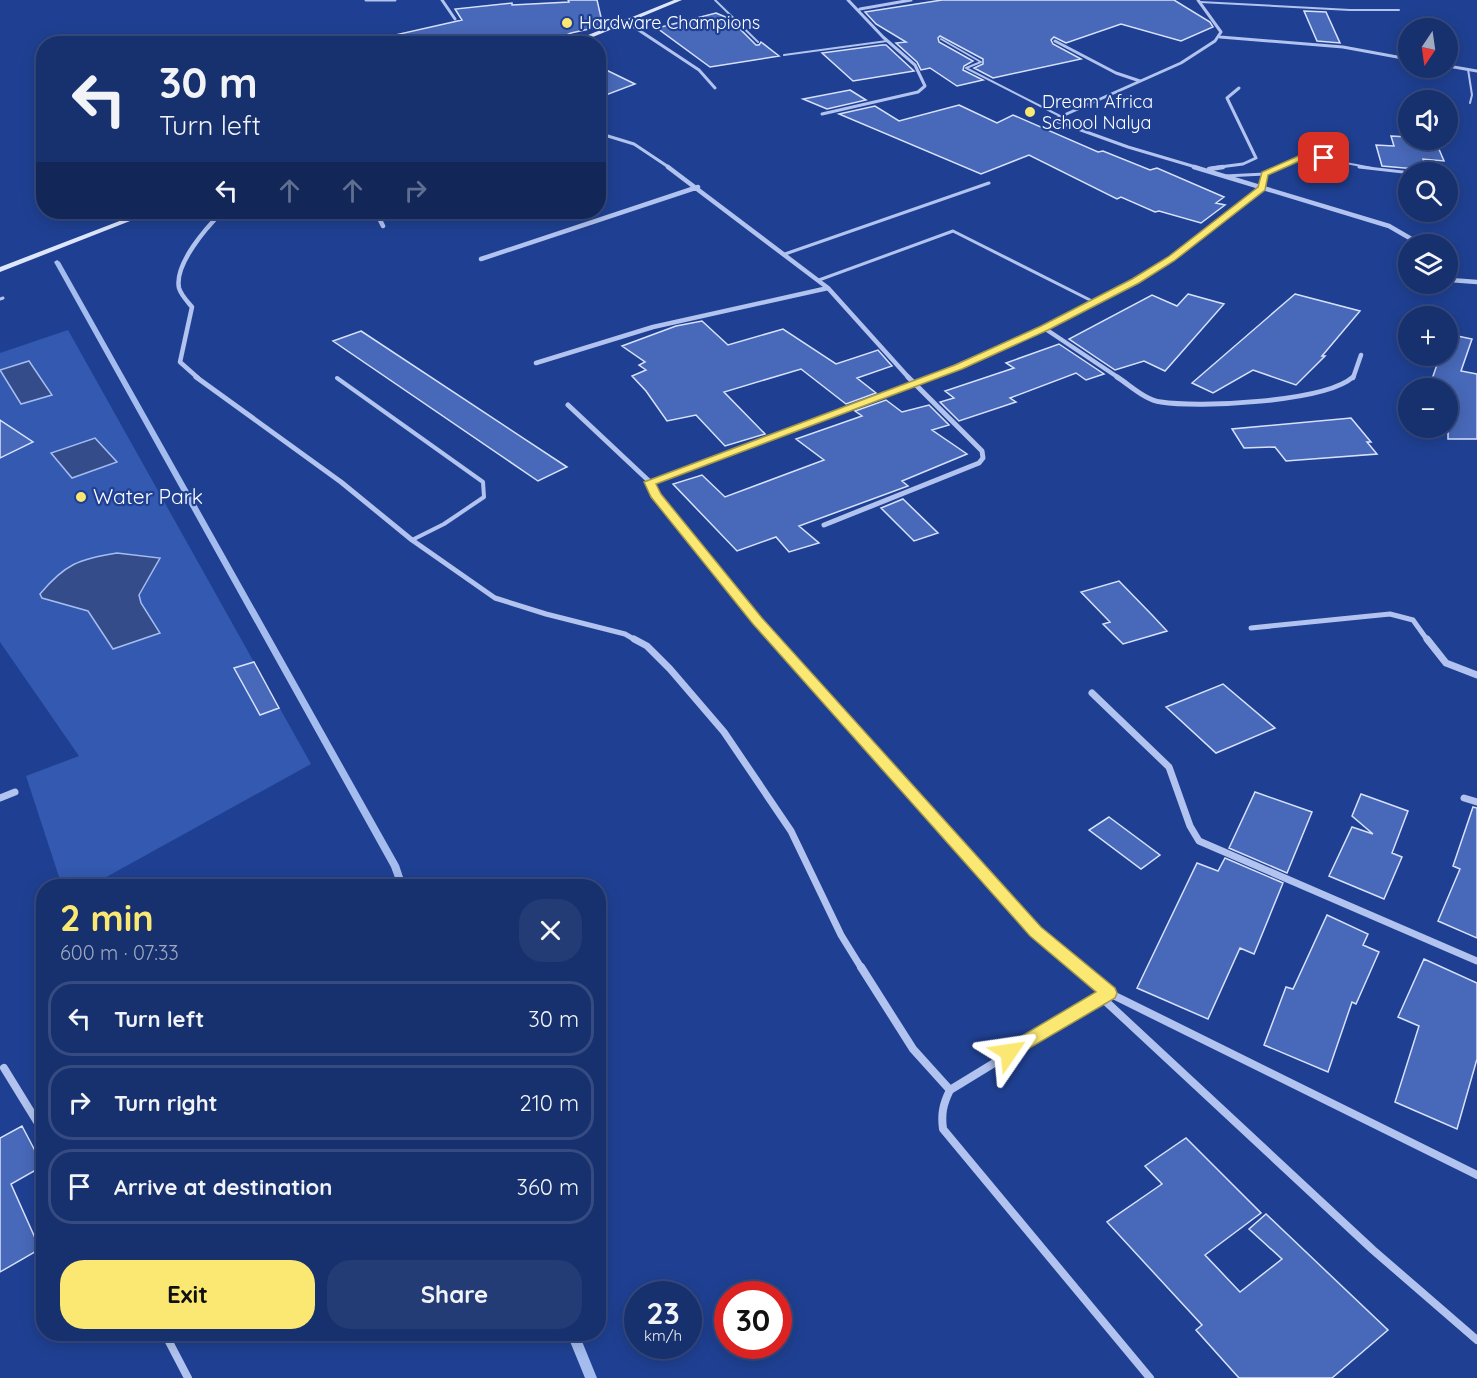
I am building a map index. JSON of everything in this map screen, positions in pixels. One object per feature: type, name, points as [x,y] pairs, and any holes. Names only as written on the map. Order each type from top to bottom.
[{"type":"main road","points":[[588,36],[679,0]]},
{"type":"main road","points":[[0,270],[131,219]]},
{"type":"street","points":[[366,0],[395,0]]},
{"type":"street","points":[[442,0],[455,19]]},
{"type":"street","points":[[822,114],[918,92],[925,86],[925,80],[916,67],[887,41],[860,9],[848,0]]},
{"type":"street","points":[[860,9],[911,0]]},
{"type":"street","points":[[1199,1],[1218,25],[1221,32],[1220,37]]},
{"type":"street","points":[[625,21],[699,70],[715,88]]},
{"type":"street","points":[[1398,56],[1343,47],[1220,37],[1203,50],[1053,120],[1128,147],[1389,226],[1403,234]]},
{"type":"street","points":[[1055,41],[1116,73],[1140,81]]},
{"type":"street","points":[[1458,68],[1477,71]]},
{"type":"street","points":[[1205,169],[1243,164],[1256,158],[1227,98],[1239,88]]},
{"type":"street","points":[[606,135],[634,144],[698,187],[819,280],[914,384],[976,444],[983,458],[979,462],[824,525]]},
{"type":"street","points":[[606,218],[698,187]]},
{"type":"street","points":[[650,482],[914,384],[1044,328],[1171,259],[1262,188]]},
{"type":"street","points":[[216,219],[193,247],[179,272],[179,288],[192,307],[180,362],[206,386],[341,482],[412,540],[495,598],[546,615],[625,634],[647,646],[670,669],[723,732],[791,831],[841,935],[913,1049],[950,1090]]},
{"type":"street","points":[[380,219],[383,226]]},
{"type":"street","points":[[481,259],[602,219]]},
{"type":"street","points":[[1458,280],[1477,282]]},
{"type":"street","points":[[536,363],[653,327],[828,288]]},
{"type":"street","points":[[1044,328],[1146,396],[1158,402],[1176,404],[1202,405],[1298,396],[1336,388],[1353,378],[1361,355]]},
{"type":"street","points":[[568,405],[650,482],[655,494],[758,621],[1035,931],[1373,1250],[1477,1340]]},
{"type":"street","points":[[1251,628],[1390,614],[1402,615],[1411,617],[1416,622],[1444,663],[1461,672],[1477,675]]},
{"type":"street","points":[[1092,693],[1169,767],[1190,826],[1199,841],[1477,961]]},
{"type":"street","points":[[0,798],[15,792]]},
{"type":"street","points":[[1464,798],[1477,802]]},
{"type":"street","points":[[1105,995],[950,1090],[941,1108],[943,1129],[1150,1378]]},
{"type":"street","points":[[1105,995],[1477,1176]]},
{"type":"street","points":[[4,1068],[36,1120]]},
{"type":"street","points":[[169,1341],[188,1378]]},
{"type":"lane","points":[[715,0],[758,42]]},
{"type":"lane","points":[[1199,1],[1399,10]]},
{"type":"lane","points":[[941,39],[981,62],[966,68],[1060,116]]},
{"type":"lane","points":[[784,55],[887,41]]},
{"type":"lane","points":[[1468,69],[1472,95],[1470,103]]},
{"type":"lane","points":[[1225,176],[1264,174],[1294,159],[1309,156],[1359,167],[1398,171]]},
{"type":"lane","points":[[1262,188],[1264,174]]},
{"type":"lane","points":[[784,254],[989,183]]},
{"type":"lane","points":[[819,280],[953,231],[1094,302]]},
{"type":"lane","points":[[337,378],[483,482],[484,497],[444,524],[412,540]]},
{"type":"shaded area","name":"Water Park","points":[[68,330],[311,764],[103,879],[60,879],[26,776],[79,756],[0,642],[0,353]]},
{"type":"shaded area","points":[[29,361],[52,395],[21,404],[0,370]]},
{"type":"shaded area","points":[[95,438],[117,462],[72,478],[51,453]]},
{"type":"shaded area","points":[[117,553],[160,558],[139,595],[141,603],[160,633],[113,649],[88,611],[42,598],[40,594],[57,576],[74,564]]},
{"type":"building","points":[[568,0],[597,0],[603,26],[564,36],[395,36],[462,20],[455,9],[512,3],[512,5],[569,2]]},
{"type":"building","points":[[942,0],[1174,0],[1210,22],[1213,27],[1181,41],[1121,24],[1066,43],[1054,37],[1051,40],[1053,44],[1081,59],[993,78],[974,68],[983,64],[983,59],[940,36],[939,42],[973,61],[964,66],[963,70],[983,80],[957,86],[930,68],[921,70],[917,62],[896,43],[906,42],[876,24],[865,12]]},
{"type":"building","points":[[1304,11],[1326,12],[1340,43],[1317,41]]},
{"type":"building","points":[[716,13],[730,19],[756,45],[761,42],[779,56],[710,67],[657,28]]},
{"type":"building","points":[[886,45],[914,71],[853,81],[822,53]]},
{"type":"building","points":[[606,70],[635,84],[606,95]]},
{"type":"building","points":[[850,90],[866,100],[827,109],[803,99]]},
{"type":"building","points":[[959,105],[997,123],[1013,115],[1098,152],[1103,151],[1150,170],[1157,168],[1224,197],[1216,203],[1225,205],[1201,223],[1159,211],[1155,212],[1121,197],[1117,199],[1029,155],[981,174],[839,114],[875,106],[899,121]]},
{"type":"building","points":[[1391,136],[1398,136],[1398,150],[1439,150],[1444,161],[1423,159],[1424,162],[1398,162],[1398,167],[1382,166],[1376,145],[1394,146]]},
{"type":"building","points":[[1188,294],[1224,304],[1165,371],[1144,361],[1115,370],[1069,339],[1152,295],[1177,306]]},
{"type":"building","points":[[1295,294],[1360,311],[1322,356],[1325,356],[1296,385],[1253,370],[1213,393],[1192,383]]},
{"type":"building","points":[[702,321],[728,345],[783,329],[836,364],[878,350],[892,366],[857,378],[876,393],[846,404],[801,369],[724,392],[765,434],[725,446],[696,415],[667,421],[646,391],[632,376],[646,370],[639,365],[645,362],[622,346],[676,326]]},
{"type":"building","points":[[361,331],[567,467],[538,481],[333,341]]},
{"type":"building","points":[[1458,336],[1472,339],[1461,371],[1477,374],[1477,439],[1448,439],[1458,438],[1458,378],[1432,378],[1437,366],[1458,366]]},
{"type":"building","points":[[1059,344],[1104,374],[1086,380],[1076,373],[1010,398],[1016,402],[959,421],[940,402],[954,398],[945,391],[1014,368],[1006,363]]},
{"type":"building","points":[[886,400],[902,412],[929,405],[949,425],[932,430],[967,454],[902,481],[908,486],[799,526],[819,543],[789,552],[776,537],[737,551],[673,484],[702,475],[725,497],[824,460],[796,439],[862,416],[855,411]]},
{"type":"building","points":[[1351,418],[1371,442],[1367,442],[1377,454],[1286,461],[1275,447],[1244,448],[1232,429]]},
{"type":"building","points":[[0,420],[33,442],[0,458]]},
{"type":"building","points":[[903,499],[938,533],[914,541],[881,508]]},
{"type":"building","points":[[1119,581],[1167,631],[1123,644],[1103,624],[1110,622],[1081,592]]},
{"type":"building","points":[[254,662],[279,708],[260,715],[234,668]]},
{"type":"building","points":[[1223,684],[1275,728],[1216,753],[1166,707]]},
{"type":"building","points":[[1255,792],[1312,812],[1287,873],[1229,848]]},
{"type":"building","points":[[1361,794],[1408,811],[1392,853],[1402,857],[1384,899],[1329,876],[1352,827],[1373,834],[1352,816]]},
{"type":"building","points":[[1473,807],[1477,808],[1477,938],[1438,921],[1460,869],[1453,866]]},
{"type":"building","points":[[1109,817],[1160,855],[1141,869],[1089,830]]},
{"type":"building","points":[[1225,858],[1283,883],[1254,954],[1240,948],[1208,1019],[1137,988],[1197,863],[1218,871]]},
{"type":"building","points":[[1327,915],[1368,934],[1363,945],[1379,952],[1356,1004],[1352,1002],[1328,1072],[1264,1045],[1286,987],[1293,989]]},
{"type":"building","points":[[1424,959],[1477,983],[1477,1059],[1457,1129],[1395,1102],[1419,1026],[1398,1017]]},
{"type":"building","points":[[22,1126],[36,1153],[36,1170],[11,1184],[36,1240],[36,1251],[0,1272],[0,1138]]},
{"type":"building","points":[[1186,1138],[1261,1213],[1205,1255],[1240,1292],[1282,1259],[1249,1229],[1266,1214],[1388,1330],[1332,1378],[1239,1378],[1196,1330],[1202,1325],[1107,1222],[1162,1184],[1145,1166]]},
{"type":"waterway","points":[[57,262],[396,867],[400,879]]},
{"type":"waterway","points":[[576,1341],[591,1378]]},
{"type":"place","name":"Hardware Champions","points":[[567,23]]},
{"type":"place","name":"Dream Africa School Nalya","points":[[1030,112]]},
{"type":"place","name":"Water Park","points":[[81,497]]},
{"type":"route","points":[[1009,1052],[1109,993],[1035,931],[979,866],[880,759],[758,621],[655,494],[650,482],[958,367],[1044,328],[1136,281],[1171,259],[1262,188],[1264,174],[1303,156],[1324,158]]}]
